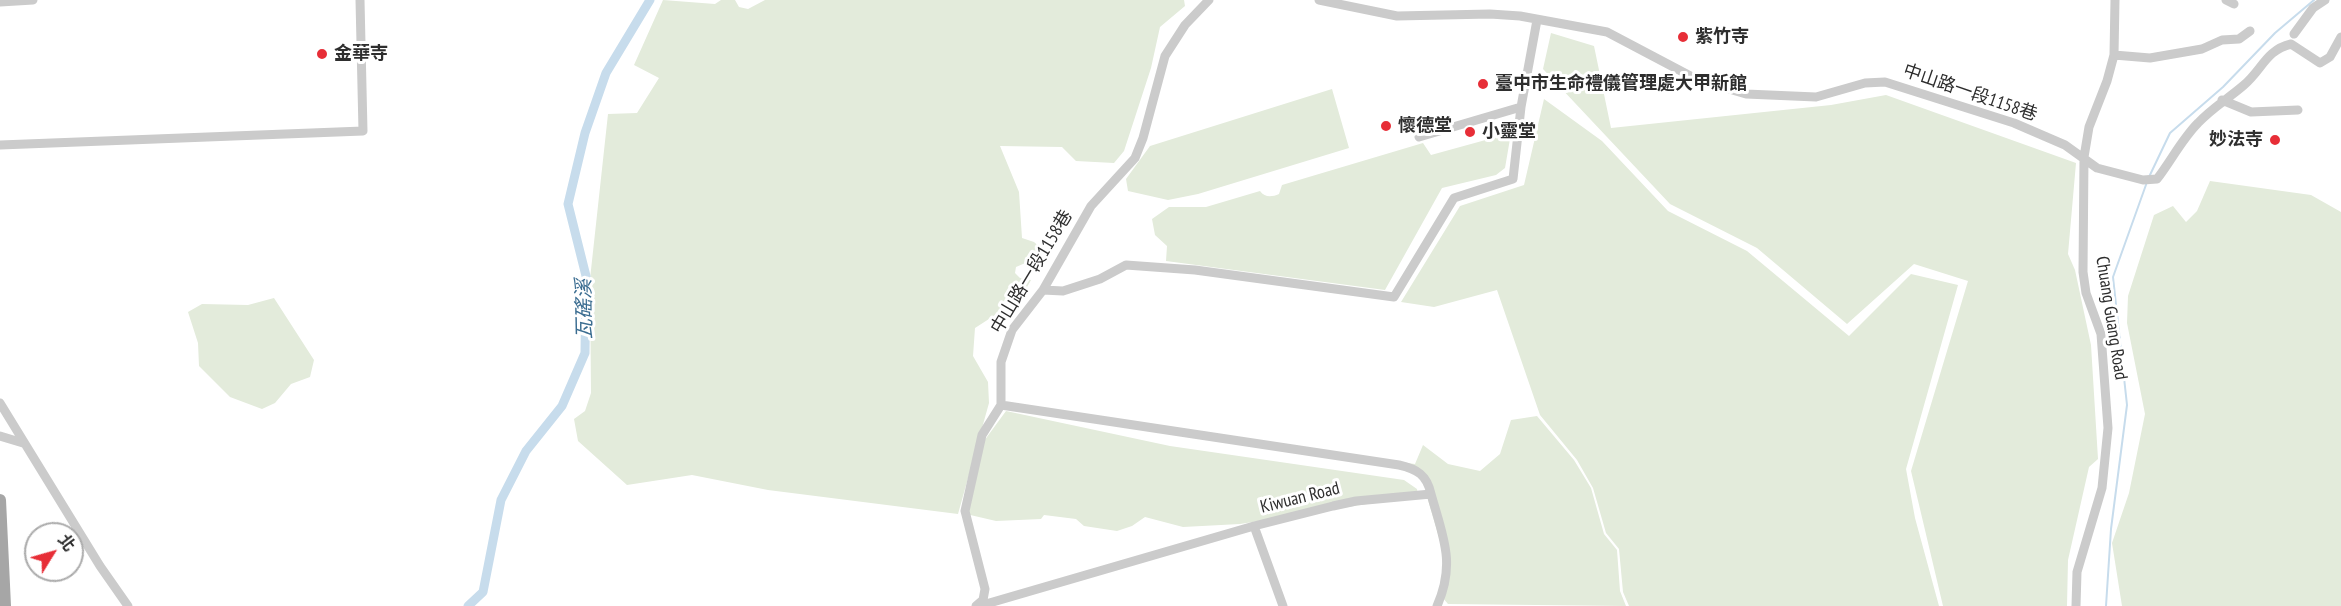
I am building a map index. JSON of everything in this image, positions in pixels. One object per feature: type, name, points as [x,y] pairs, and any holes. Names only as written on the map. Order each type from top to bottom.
[{"type":"main road","points":[[0,500],[5,606]]},
{"type":"street","points":[[0,3],[33,0]]},
{"type":"street","points":[[0,145],[363,130],[360,0]]},
{"type":"street","name":"中山路一段1158巷","points":[[1001,405],[1001,362],[1012,330],[1043,290],[1091,207],[1135,158],[1143,138],[1165,56],[1185,25],[1209,0]]},
{"type":"street","name":"中山路一段1158巷","points":[[1319,0],[1397,16],[1490,14],[1607,32],[1698,80],[1746,94],[1816,97],[1865,83],[1885,82],[2014,123],[2084,157],[2097,168],[2148,179],[2157,179],[2196,125],[2222,100]]},
{"type":"street","name":"Chuang Guang Road","points":[[2076,606],[2078,572],[2102,488],[2108,428],[2101,334],[2086,292],[2083,272],[2084,157],[2089,127],[2108,81],[2114,55],[2115,0]]},
{"type":"street","points":[[2294,34],[2313,8],[2325,0]]},
{"type":"street","points":[[1043,290],[1063,291],[1100,279],[1126,265],[1195,270],[1394,297],[1454,198],[1513,179],[1521,107],[1537,20]]},
{"type":"street","points":[[2114,55],[2150,58],[2202,50],[2222,40],[2238,39],[2250,31]]},
{"type":"street","points":[[2222,100],[2245,84],[2266,57],[2278,47],[2291,44],[2320,63],[2330,57],[2341,37]]},
{"type":"street","points":[[2222,100],[2251,112],[2298,110]]},
{"type":"street","points":[[1419,136],[1521,107]]},
{"type":"street","points":[[0,404],[128,606]]},
{"type":"street","points":[[978,606],[985,589],[965,511],[982,435],[1001,405],[1415,469],[1428,481],[1448,554],[1447,582],[1437,606]]},
{"type":"street","points":[[0,436],[23,443]]},
{"type":"street","name":"Kiwuan Road","points":[[978,606],[1254,526],[1356,501],[1431,494]]},
{"type":"street","points":[[1254,526],[1283,606]]},
{"type":"green space","points":[[663,0],[715,4],[721,0],[735,0],[739,7],[748,9],[765,0],[1184,0],[1185,6],[1160,27],[1151,68],[1124,151],[1114,163],[1076,161],[1062,147],[1000,146],[1019,192],[1022,238],[1034,242],[1043,250],[1035,265],[1023,264],[1016,267],[1015,273],[1020,278],[1031,280],[1013,312],[1006,308],[975,328],[973,356],[988,382],[989,403],[958,514],[768,490],[692,475],[627,485],[578,441],[574,419],[585,411],[591,393],[590,279],[608,114],[637,113],[659,78],[634,65]]},
{"type":"green space","points":[[1551,33],[1594,46],[1611,128],[1831,105],[1886,95],[2076,163],[2068,254],[2075,270],[2091,345],[2098,459],[2089,467],[2068,560],[2067,606],[1943,606],[1911,471],[1968,281],[1914,264],[1847,324],[1757,248],[1670,204],[1543,69]]},
{"type":"green space","points":[[1332,89],[1349,148],[1198,194],[1168,200],[1128,191],[1126,179],[1150,146]]},
{"type":"green space","points":[[1544,99],[1602,141],[1668,211],[1747,251],[1849,336],[1911,274],[1958,285],[1906,469],[1915,518],[1939,606],[1629,606],[1623,592],[1619,549],[1606,533],[1593,488],[1577,460],[1540,415],[1497,290],[1434,307],[1401,302],[1460,206],[1524,185]]},
{"type":"green space","points":[[1511,133],[1505,168],[1496,175],[1442,188],[1385,290],[1166,261],[1167,246],[1155,235],[1152,219],[1169,207],[1206,207],[1260,191],[1266,196],[1274,196],[1279,194],[1282,185],[1423,143],[1431,155]]},
{"type":"green space","points":[[2210,181],[2311,195],[2341,212],[2341,606],[2122,606],[2112,543],[2129,493],[2145,414],[2127,323],[2128,296],[2154,215],[2173,206],[2186,222],[2197,211]]},
{"type":"green space","points":[[274,298],[314,360],[310,377],[291,384],[275,403],[262,409],[230,397],[199,366],[198,343],[188,312],[202,304],[248,305]]},
{"type":"green space","points":[[1006,411],[1170,446],[1404,480],[1417,489],[1418,496],[1240,524],[1183,527],[1145,517],[1132,526],[1117,531],[1084,526],[1076,519],[1044,515],[1041,519],[996,521],[966,514],[984,441]]},
{"type":"green space","points":[[1537,416],[1574,460],[1591,488],[1604,534],[1617,550],[1620,591],[1626,606],[1448,604],[1442,597],[1449,572],[1428,500],[1428,491],[1418,475],[1378,462],[1332,453],[1415,464],[1423,445],[1448,464],[1480,471],[1500,454],[1511,420]]},
{"type":"waterway","name":"瓦磘溪","points":[[468,606],[483,592],[501,500],[526,451],[562,406],[585,353],[586,276],[568,204],[585,133],[606,73],[650,0]]},
{"type":"waterway","points":[[2149,177],[2170,133],[2223,87],[2275,33],[2314,0]]},
{"type":"waterway","points":[[2106,606],[2111,529],[2127,405],[2113,277],[2147,182]]},
{"type":"place","name":"紫竹寺","points":[[1683,37]]},
{"type":"place","name":"金華寺","points":[[322,54]]},
{"type":"place","name":"臺中市生命禮儀管理處大甲新館","points":[[1483,84]]},
{"type":"place","name":"懷德堂","points":[[1386,126]]},
{"type":"place","name":"小靈堂","points":[[1470,132]]},
{"type":"place","name":"妙法寺","points":[[2275,140]]}]
